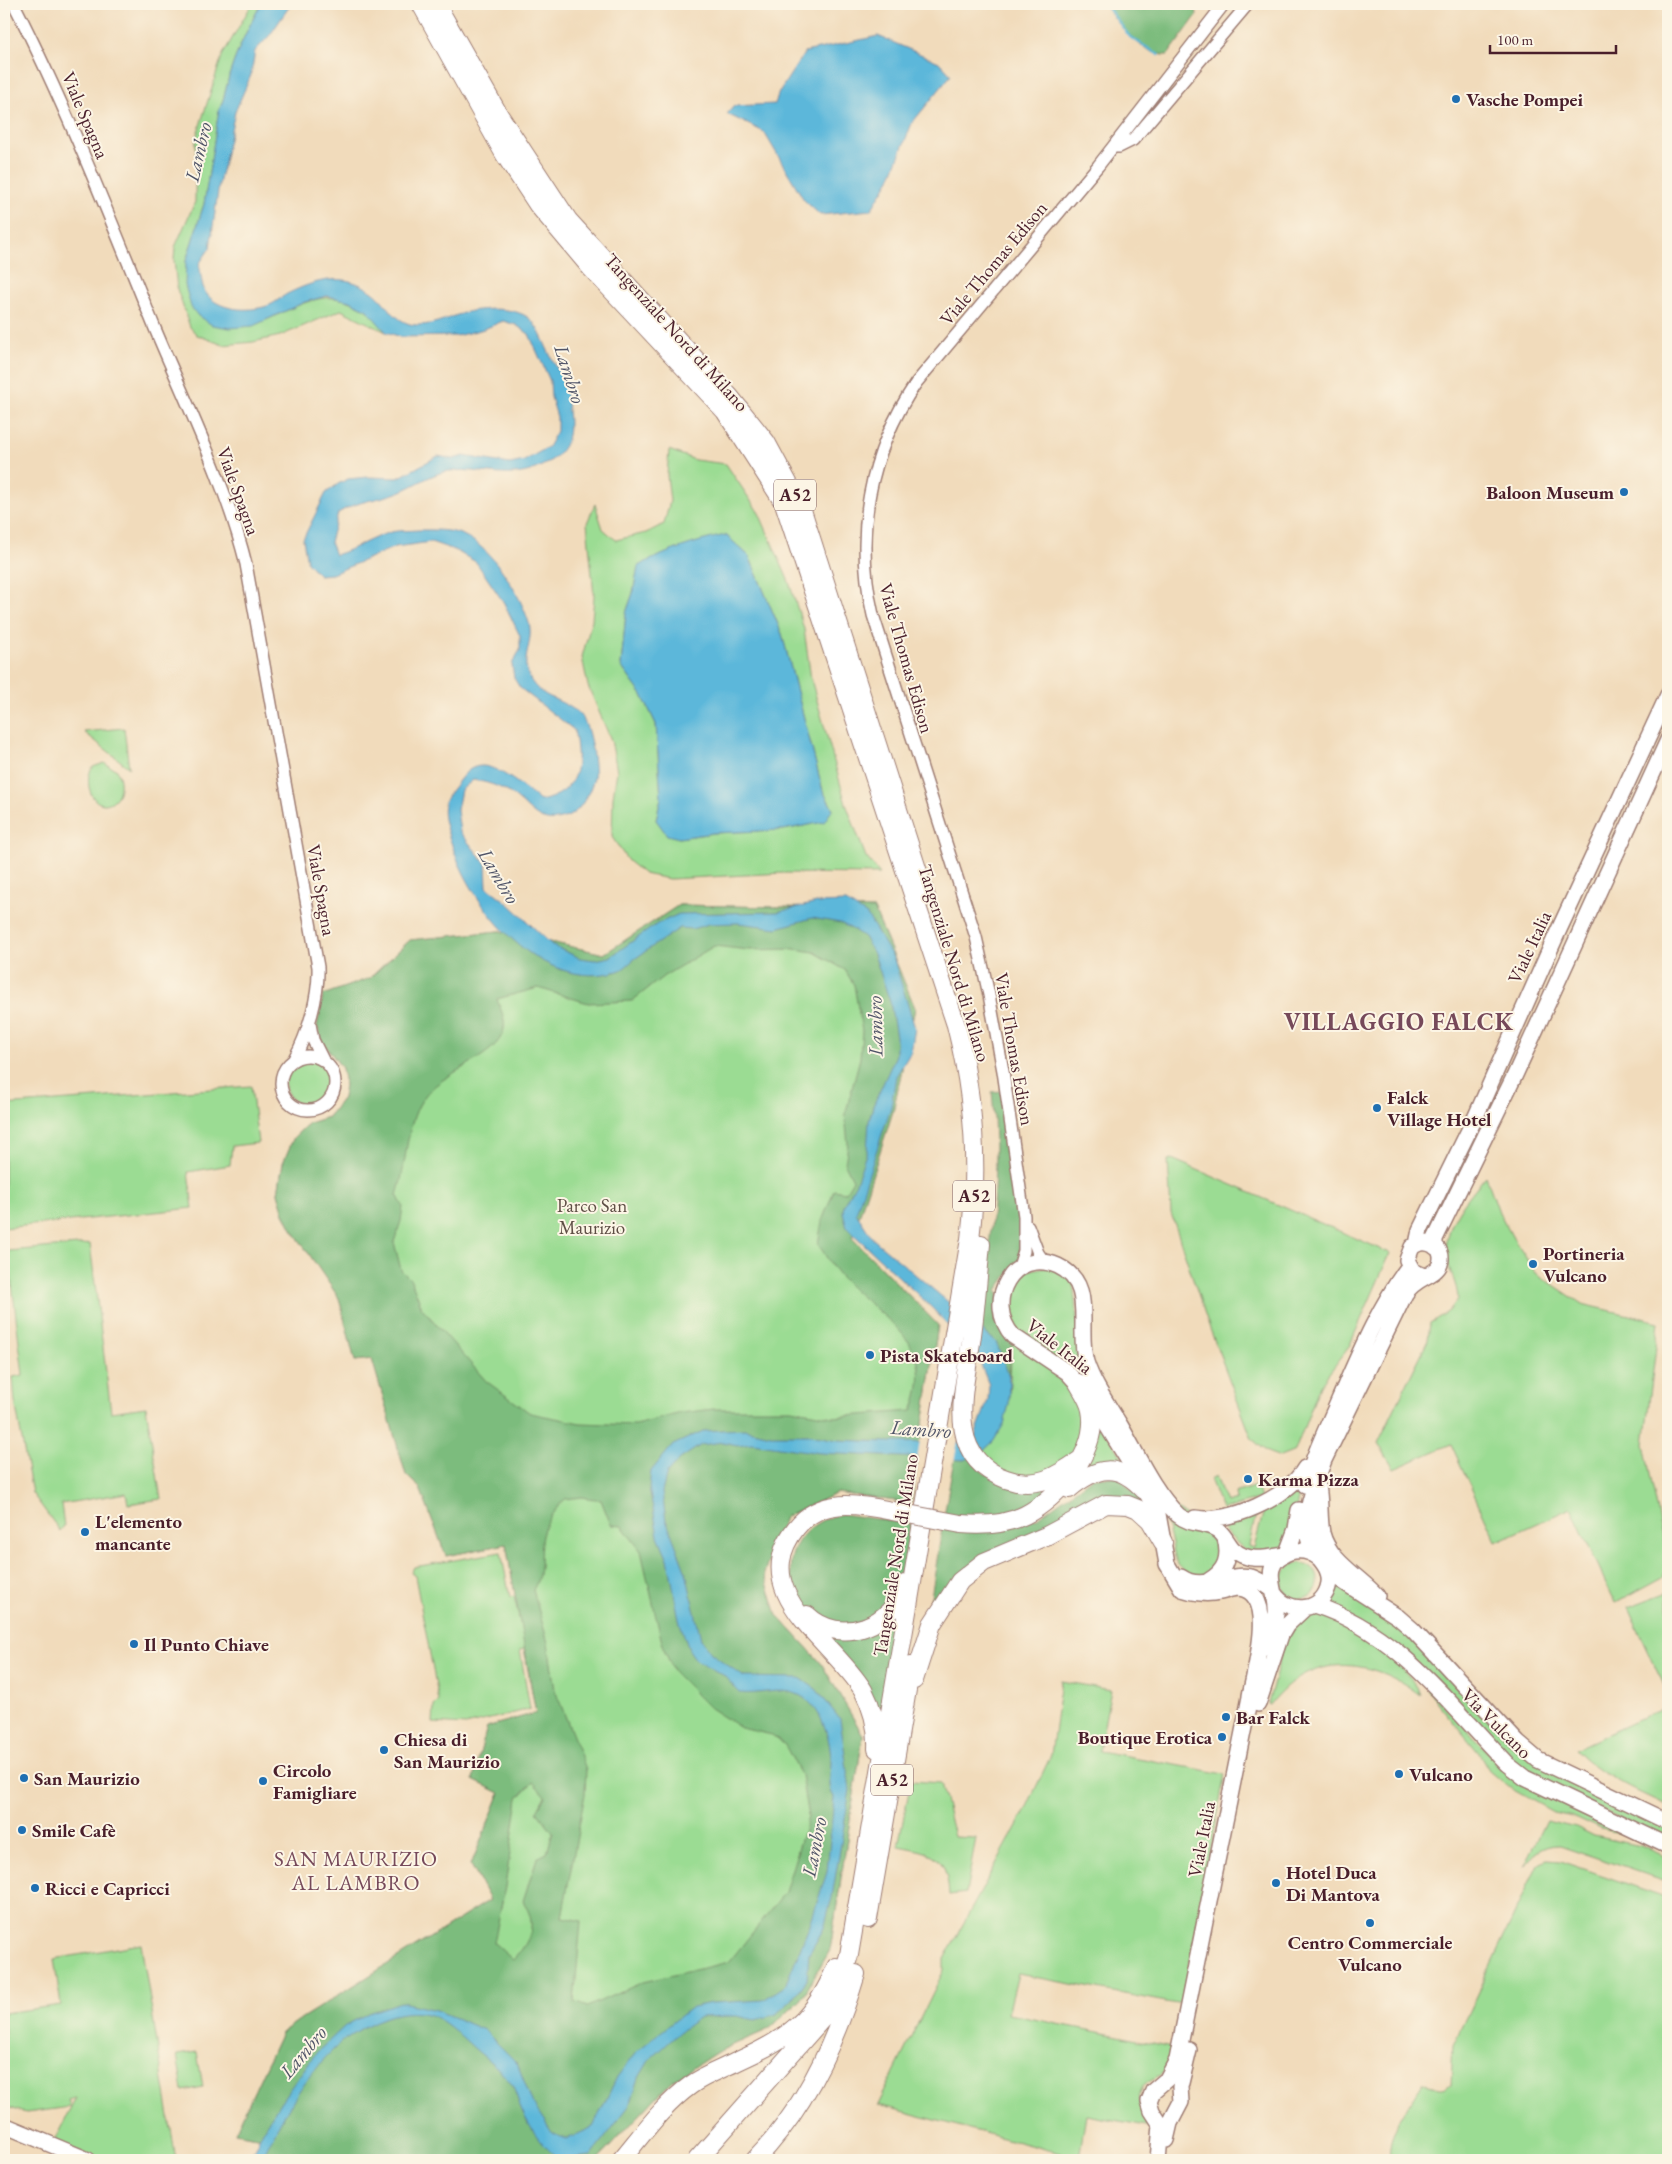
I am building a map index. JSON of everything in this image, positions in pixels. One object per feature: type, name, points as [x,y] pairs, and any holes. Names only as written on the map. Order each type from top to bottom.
[{"type":"highway","name":"Tangenziale Nord di Milano","points":[[421,4],[505,155],[538,205],[573,248],[725,411],[784,503],[975,1085],[975,1186],[970,1240],[969,1300]]},
{"type":"highway","name":"Tangenziale Nord di Milano","points":[[436,4],[500,115],[568,220],[730,397],[766,442],[801,506],[966,1019],[987,1166],[981,1244],[969,1300],[961,1352]]},
{"type":"highway","points":[[891,1514],[839,1510],[819,1516],[802,1529],[791,1547],[786,1572],[792,1596],[810,1618],[828,1628],[851,1631],[872,1624],[890,1612],[897,1604],[906,1583],[933,1468],[945,1434],[961,1352]]},
{"type":"highway","points":[[945,1434],[961,1404],[961,1352]]},
{"type":"highway","points":[[961,1526],[987,1525],[1024,1515],[1056,1492],[1076,1470],[1088,1442],[1092,1423],[1088,1401],[1078,1383]]},
{"type":"highway","points":[[945,1434],[998,1476],[1026,1483],[1050,1479],[1080,1460]]},
{"type":"highway","name":"Tangenziale Nord di Milano","points":[[755,2160],[800,2103],[845,2012],[862,1952],[907,1690],[933,1468]]},
{"type":"highway","name":"Tangenziale Nord di Milano","points":[[697,2160],[829,2010],[838,1992],[847,1962],[862,1884],[933,1468]]},
{"type":"highway","points":[[621,2160],[660,2114],[690,2086],[779,2042],[810,2012],[825,1990],[839,1960],[850,1916],[862,1884],[861,1848],[877,1752],[875,1719],[863,1691],[854,1677],[787,1598],[782,1581],[782,1564],[786,1546],[794,1530],[817,1511],[848,1504],[891,1514],[987,1530],[1026,1520],[1093,1472],[1102,1470],[1120,1472],[1136,1481],[1144,1490]]},
{"type":"highway","points":[[907,1690],[915,1678],[932,1624],[960,1581],[984,1562],[1046,1536],[1106,1504],[1128,1505],[1138,1509],[1145,1514],[1163,1542]]},
{"type":"main road","name":"Viale Italia","points":[[1250,1696],[1274,1624],[1277,1606],[1273,1591],[1272,1572],[1276,1563],[1285,1554],[1296,1530],[1305,1484],[1316,1450],[1362,1349],[1397,1281],[1409,1266],[1408,1254],[1417,1244],[1420,1230],[1476,1116],[1544,963],[1668,695]]},
{"type":"main road","name":"Viale Italia","points":[[1159,2160],[1170,2123],[1180,2102],[1261,1692],[1281,1635],[1287,1625],[1327,1590],[1328,1572],[1310,1545],[1306,1527],[1316,1481],[1324,1460],[1405,1294],[1414,1282],[1434,1273],[1440,1265],[1440,1254],[1435,1247],[1435,1239],[1514,1077],[1668,740]]},
{"type":"main road","points":[[1417,1244],[1427,1242],[1435,1247]]},
{"type":"main road","points":[[1018,1270],[1036,1263],[1045,1263]]},
{"type":"main road","name":"Viale Italia","points":[[1045,1263],[1065,1270],[1078,1284],[1083,1304],[1083,1350],[1089,1371],[1157,1488],[1179,1516],[1189,1523],[1218,1530],[1232,1548],[1247,1557],[1266,1558],[1306,1551],[1319,1558]]},
{"type":"main road","points":[[1409,1266],[1415,1273],[1424,1276]]},
{"type":"main road","name":"Viale Italia","points":[[1018,1270],[1009,1277],[1000,1298],[1000,1308],[1007,1329],[1013,1336],[1067,1372],[1093,1403],[1133,1468],[1158,1514],[1170,1569],[1182,1589],[1199,1594],[1209,1594],[1239,1588],[1254,1596],[1259,1603],[1262,1623],[1250,1696],[1180,2048],[1173,2070],[1167,2079],[1153,2091],[1149,2101],[1162,2132],[1159,2160]]},
{"type":"main road","points":[[1179,1516],[1210,1519],[1263,1504],[1288,1489],[1299,1479],[1316,1450]]},
{"type":"main road","points":[[1316,1481],[1320,1496],[1320,1522],[1326,1544],[1340,1562],[1369,1587],[1398,1617]]},
{"type":"main road","points":[[1206,1582],[1219,1574],[1226,1564],[1228,1552],[1225,1538]]},
{"type":"main road","points":[[1170,1569],[1185,1580],[1206,1582],[1236,1577],[1252,1578],[1273,1591],[1287,1606],[1309,1606]]},
{"type":"main road","name":"Via Vulcano","points":[[1328,1572],[1398,1617],[1425,1642],[1518,1743],[1538,1760],[1668,1822]]},
{"type":"main road","name":"Via Vulcano","points":[[1309,1606],[1349,1619],[1396,1649],[1507,1764],[1525,1778],[1668,1846]]},
{"type":"main road","points":[[1157,2088],[1168,2086],[1173,2088],[1180,2096]]},
{"type":"main road","points":[[1156,2115],[1169,2117],[1175,2113]]},
{"type":"main road","points":[[4,2125],[88,2160]]},
{"type":"street","name":"Viale Spagna","points":[[14,4],[53,81],[239,537],[252,594],[318,967],[318,978],[310,1022],[303,1043],[294,1059]]},
{"type":"street","name":"Viale Thomas Edison","points":[[1018,1270],[1024,1251],[1024,1216],[1003,1071],[989,995],[976,937],[873,616],[865,565],[866,511],[884,443],[903,402],[916,382],[1113,147],[1224,4]]},
{"type":"street","name":"Viale Thomas Edison","points":[[1113,147],[1119,148],[1133,140],[1248,4]]},
{"type":"street","name":"Viale Spagna","points":[[310,1022],[313,1040],[323,1060]]},
{"type":"street","points":[[311,1055],[323,1060],[332,1068],[335,1076],[334,1093],[322,1106],[306,1110],[289,1103],[281,1087],[285,1068],[294,1059],[311,1055]]},
{"type":"street","name":"Viale Thomas Edison","points":[[1024,1216],[1031,1237],[1045,1263]]},
{"type":"green space","points":[[252,4],[261,4],[237,55],[219,110],[204,204],[186,261],[198,316],[222,326],[244,326],[264,321],[302,304],[322,298],[342,299],[368,311],[386,332],[341,310],[280,336],[253,342],[223,345],[197,335],[190,327],[177,289],[174,260],[175,247],[195,202],[196,138],[222,56]]},
{"type":"green space","points":[[1105,4],[1195,4],[1197,15],[1168,55],[1159,54],[1140,45],[1123,29]]},
{"type":"green space","points":[[669,450],[695,460],[726,464],[759,513],[789,582],[804,629],[811,679],[846,804],[866,857],[880,874],[784,873],[669,879],[644,874],[628,861],[612,837],[613,797],[617,771],[611,740],[588,686],[582,657],[592,620],[594,596],[587,523],[595,504],[603,529],[616,540],[646,533],[664,524],[670,501],[667,475]],"holes":[[[726,536],[749,556],[782,634],[823,791],[833,809],[804,826],[783,830],[713,833],[679,838],[656,820],[661,798],[656,724],[642,695],[621,666],[626,613],[633,593],[638,567],[659,557],[692,544]]]},
{"type":"green space","points":[[124,728],[129,768],[84,732]]},
{"type":"green space","points":[[104,763],[117,770],[120,781],[116,798],[104,804],[92,797],[88,781],[93,767]]},
{"type":"green space","name":"Parco San Maurizio","points":[[679,905],[874,909],[915,1008],[893,1111],[852,1238],[938,1325],[911,1503],[837,1493],[785,1517],[764,1573],[777,1615],[821,1663],[863,1735],[830,1950],[801,2000],[769,2029],[717,2052],[670,2083],[597,2160],[264,2138],[235,2133],[281,2033],[490,1900],[471,1865],[500,1793],[473,1780],[487,1727],[536,1713],[524,1649],[520,1650],[530,1709],[466,1725],[433,1723],[434,1706],[439,1701],[415,1576],[411,1573],[414,1567],[501,1552],[510,1597],[514,1596],[521,1626],[506,1544],[446,1556],[420,1488],[406,1475],[372,1359],[355,1361],[339,1298],[292,1229],[284,1213],[278,1193],[283,1163],[294,1137],[309,1123],[328,1117],[343,1098],[345,1085],[342,1068],[322,1041],[317,1026],[323,995],[370,978],[410,940],[500,931],[604,954]]},
{"type":"green space","points":[[679,905],[874,909],[915,1008],[893,1111],[852,1238],[938,1325],[911,1503],[837,1493],[785,1517],[764,1573],[777,1615],[821,1663],[863,1735],[830,1950],[801,2000],[769,2029],[717,2052],[670,2083],[597,2160],[254,2160],[264,2138],[235,2133],[281,2033],[490,1900],[471,1865],[500,1793],[473,1780],[487,1727],[536,1713],[506,1544],[446,1556],[420,1488],[406,1475],[372,1359],[355,1361],[339,1298],[292,1229],[284,1213],[278,1193],[283,1163],[294,1137],[309,1123],[328,1117],[343,1098],[345,1085],[342,1068],[322,1041],[317,1026],[323,995],[370,978],[410,940],[500,931],[604,954]],"holes":[[[714,946],[749,950],[794,949],[814,952],[845,970],[854,985],[862,1031],[860,1058],[845,1115],[848,1144],[845,1164],[853,1180],[846,1192],[834,1190],[822,1221],[818,1244],[840,1276],[888,1319],[902,1333],[913,1349],[919,1366],[919,1387],[912,1411],[833,1417],[791,1409],[714,1409],[681,1413],[635,1425],[580,1423],[530,1413],[486,1381],[422,1308],[411,1280],[401,1270],[394,1242],[401,1221],[403,1206],[397,1195],[412,1122],[422,1100],[430,1090],[491,1049],[499,1039],[504,1029],[504,1021],[497,999],[538,988],[588,1003],[632,1001],[664,976]],[[582,1497],[601,1500],[611,1525],[622,1526],[641,1551],[663,1647],[674,1672],[710,1708],[741,1728],[772,1735],[785,1745],[801,1775],[808,1817],[785,1892],[729,1962],[643,1982],[587,2007],[574,2002],[581,1921],[562,1917],[585,1794],[586,1769],[555,1690],[548,1643],[533,1590],[539,1575],[541,1540],[544,1527],[565,1499]],[[533,1782],[545,1796],[537,1811],[553,1832],[547,1853],[537,1858],[523,1901],[530,1918],[530,1932],[524,1946],[513,1960],[494,1943],[505,1887],[518,1798]]]},
{"type":"green space","points":[[308,1060],[321,1064],[327,1070],[331,1083],[327,1096],[321,1102],[308,1106],[295,1102],[289,1096],[285,1083],[289,1070],[295,1064]]},
{"type":"green space","points":[[251,1086],[258,1143],[232,1146],[230,1165],[188,1172],[193,1208],[4,1228],[4,1105]]},
{"type":"green space","points":[[1001,1091],[1022,1230],[1020,1258],[997,1290],[1012,1342],[1009,1376],[996,1342],[977,1327],[993,1210],[995,1152],[992,1092]]},
{"type":"green space","points":[[1172,1159],[1390,1253],[1349,1347],[1320,1385],[1295,1451],[1280,1457],[1267,1452],[1252,1439],[1210,1329],[1171,1213],[1168,1160]]},
{"type":"green space","points":[[1486,1176],[1499,1212],[1513,1238],[1536,1273],[1582,1304],[1659,1322],[1644,1444],[1668,1562],[1663,1577],[1615,1603],[1571,1508],[1496,1542],[1451,1444],[1394,1469],[1378,1443],[1428,1340],[1430,1323],[1449,1311],[1458,1299],[1447,1258],[1446,1246],[1448,1235],[1464,1203]]},
{"type":"green space","points":[[90,1244],[111,1412],[146,1407],[161,1499],[128,1504],[126,1493],[61,1504],[64,1526],[60,1531],[32,1493],[15,1402],[13,1377],[23,1375],[8,1251]]},
{"type":"green space","points":[[1050,1266],[1073,1282],[1080,1344],[1160,1500],[1215,1533],[1224,1550],[1211,1574],[1193,1575],[1177,1565],[1165,1516],[1093,1397],[1022,1338],[1006,1319],[1012,1279],[1020,1272]]},
{"type":"green space","points":[[1012,1342],[1062,1376],[1059,1380],[1072,1384],[1078,1393],[1086,1421],[1077,1452],[1052,1474],[1003,1475],[982,1452],[993,1440],[1005,1414],[1010,1387]]},
{"type":"green space","points":[[1096,1418],[1131,1470],[1079,1470]]},
{"type":"green space","points":[[969,1457],[985,1474],[1059,1481],[1046,1496],[1004,1518],[944,1516],[954,1459]]},
{"type":"green space","points":[[1216,1476],[1226,1503],[1236,1500],[1235,1493],[1256,1486],[1261,1498],[1222,1510],[1210,1479]]},
{"type":"green space","points":[[1093,1477],[1118,1477],[1142,1499],[1138,1503],[1057,1525],[1013,1541],[927,1622],[942,1529],[1036,1519]]},
{"type":"green space","points":[[1301,1482],[1291,1530],[1283,1547],[1277,1551],[1250,1555],[1216,1523],[1256,1513],[1249,1546],[1254,1548],[1264,1510]]},
{"type":"green space","points":[[842,1514],[911,1524],[900,1588],[866,1623],[836,1623],[818,1620],[801,1603],[795,1593],[792,1582],[790,1569],[792,1557],[802,1537],[819,1522]]},
{"type":"green space","points":[[1300,1563],[1307,1564],[1313,1568],[1317,1574],[1317,1588],[1313,1594],[1307,1598],[1300,1599],[1293,1598],[1287,1594],[1283,1588],[1282,1581],[1283,1574],[1287,1568],[1293,1564]]},
{"type":"green space","points":[[1335,1583],[1400,1627],[1513,1744],[1668,1826],[1668,1841],[1523,1772],[1462,1710],[1326,1604]]},
{"type":"green space","points":[[1668,1592],[1668,1694],[1628,1607]]},
{"type":"green space","points":[[1310,1613],[1318,1613],[1352,1627],[1403,1669],[1417,1687],[1420,1695],[1401,1682],[1382,1673],[1362,1667],[1342,1665],[1323,1668],[1304,1675],[1286,1688],[1270,1705],[1268,1704],[1287,1631]]},
{"type":"green space","points":[[898,1614],[881,1719],[821,1630]]},
{"type":"green space","points":[[1061,1681],[1111,1690],[1099,1751],[1225,1774],[1182,2005],[1018,1974],[1008,2014],[1173,2047],[1169,2063],[1164,2072],[1147,2082],[1140,2093],[1140,2105],[1152,2127],[1086,2115],[1079,2158],[878,2105],[944,1970],[944,1959],[1025,1811],[1051,1755]]},
{"type":"green space","points":[[1429,1689],[1505,1771],[1627,1833],[1601,1829],[1573,1816],[1553,1812],[1510,1788],[1489,1770],[1479,1753],[1427,1690]]},
{"type":"green space","points":[[1668,1706],[1668,1806],[1607,1775],[1575,1749]]},
{"type":"green space","points":[[911,1781],[941,1783],[954,1837],[976,1838],[966,1893],[949,1895],[945,1871],[936,1858],[921,1851],[898,1846]]},
{"type":"green space","points":[[1546,1820],[1576,1827],[1594,1836],[1641,1846],[1668,1858],[1668,1882],[1560,1845],[1554,1845],[1539,1851],[1523,1867]]},
{"type":"green space","points":[[1546,1860],[1561,1861],[1668,1898],[1668,2160],[1390,2160],[1390,2150],[1395,2129],[1423,2083],[1444,2089],[1451,2084],[1453,2045],[1538,1864]]},
{"type":"green space","points":[[141,1944],[176,2160],[96,2160],[54,2141],[76,2098],[68,2100],[70,2107],[26,2113],[4,2106],[4,2013],[61,2005],[54,1959]]},
{"type":"green space","points":[[197,2052],[203,2087],[183,2091],[177,2055]]},
{"type":"water","points":[[261,4],[291,4],[270,35],[255,51],[251,75],[235,112],[219,184],[210,248],[199,264],[202,283],[206,293],[211,299],[226,307],[252,309],[270,305],[287,294],[311,284],[328,280],[345,280],[367,288],[379,297],[397,317],[409,324],[430,324],[478,310],[513,311],[528,317],[533,322],[564,383],[569,418],[567,441],[564,448],[553,459],[526,472],[514,474],[463,470],[436,474],[399,492],[354,505],[338,513],[330,542],[335,555],[384,534],[397,531],[446,531],[458,533],[474,541],[504,573],[525,611],[530,629],[526,666],[532,682],[545,694],[577,712],[586,724],[592,748],[594,778],[588,794],[578,810],[569,816],[558,820],[542,819],[508,792],[482,782],[473,780],[461,790],[457,810],[460,832],[486,864],[487,887],[509,904],[553,946],[580,958],[595,960],[610,957],[657,924],[679,914],[777,912],[817,903],[846,902],[867,915],[894,959],[915,1028],[911,1052],[896,1076],[891,1107],[856,1213],[873,1239],[996,1342],[1009,1376],[1009,1404],[1004,1424],[993,1442],[982,1452],[964,1460],[820,1453],[752,1443],[737,1445],[723,1442],[701,1445],[680,1459],[667,1473],[662,1492],[666,1520],[686,1572],[701,1639],[711,1653],[744,1677],[800,1678],[816,1689],[840,1719],[850,1790],[832,1897],[824,1928],[809,1954],[807,1980],[791,2001],[775,2015],[755,2020],[736,2016],[700,2017],[678,2033],[650,2059],[637,2081],[629,2106],[591,2156],[560,2160],[534,2133],[512,2086],[502,2073],[456,2031],[440,2020],[424,2013],[411,2012],[387,2017],[364,2027],[344,2040],[326,2056],[296,2095],[261,2160],[249,2160],[264,2128],[316,2053],[345,2026],[368,2013],[401,2002],[436,2010],[484,2030],[517,2063],[533,2104],[553,2134],[567,2139],[593,2127],[617,2077],[637,2051],[692,2007],[711,2003],[763,2000],[785,1986],[810,1924],[827,1872],[834,1797],[830,1784],[831,1760],[828,1739],[821,1719],[815,1709],[800,1696],[784,1691],[740,1693],[723,1675],[696,1660],[689,1650],[679,1620],[668,1559],[658,1536],[649,1487],[651,1471],[673,1445],[703,1431],[744,1429],[771,1435],[810,1435],[838,1440],[956,1443],[975,1436],[988,1400],[989,1385],[977,1355],[932,1308],[847,1228],[843,1212],[844,1204],[856,1183],[867,1151],[869,1121],[873,1106],[896,1055],[896,1037],[890,1002],[874,954],[864,937],[840,923],[812,918],[777,928],[738,923],[709,924],[692,929],[680,928],[621,970],[590,975],[563,970],[537,958],[514,941],[493,919],[476,895],[462,870],[447,830],[443,809],[446,798],[460,779],[474,767],[489,767],[512,779],[540,801],[553,797],[570,784],[575,775],[577,754],[574,730],[520,688],[514,678],[512,664],[520,650],[520,636],[504,603],[476,562],[454,550],[431,542],[395,547],[332,574],[319,575],[307,562],[303,539],[326,493],[348,479],[368,477],[398,478],[438,456],[453,459],[464,456],[510,464],[524,461],[548,447],[557,431],[557,417],[551,397],[550,381],[529,334],[516,325],[503,321],[484,329],[456,336],[401,337],[386,332],[367,310],[350,301],[327,296],[305,302],[253,326],[230,328],[212,325],[198,316],[191,307],[185,285],[186,261],[204,204],[219,110],[237,55]]},
{"type":"water","points":[[878,36],[939,62],[951,75],[912,123],[890,179],[871,210],[820,215],[804,200],[764,132],[727,114],[734,106],[775,104],[779,92],[805,52]]},
{"type":"water","points":[[726,535],[749,556],[782,634],[823,791],[833,809],[824,822],[783,830],[713,833],[679,838],[667,835],[656,820],[661,798],[656,724],[642,695],[621,666],[626,613],[633,593],[638,566],[680,548]]},
{"type":"pier","points":[[920,1440],[958,1440],[954,1462],[917,1461]]},
{"type":"waterway","points":[[1105,4],[1130,37],[1159,55]]},
{"type":"place","name":"Vasche Pompei","points":[[1456,99]]},
{"type":"place","name":"Baloon Museum","points":[[1624,492]]},
{"type":"place","name":"Falck Village Hotel","points":[[1377,1108]]},
{"type":"place","name":"Portineria Vulcano","points":[[1533,1264]]},
{"type":"place","name":"Pista Skateboard","points":[[870,1355]]},
{"type":"place","name":"Karma Pizza","points":[[1248,1479]]},
{"type":"place","name":"L'elemento mancante","points":[[85,1532]]},
{"type":"place","name":"Il Punto Chiave","points":[[134,1644]]},
{"type":"place","name":"Bar Falck","points":[[1226,1717]]},
{"type":"place","name":"Boutique Erotica","points":[[1222,1737]]},
{"type":"place","name":"Chiesa di San Maurizio","points":[[384,1750]]},
{"type":"place","name":"Vulcano","points":[[1399,1774]]},
{"type":"place","name":"San Maurizio","points":[[24,1778]]},
{"type":"place","name":"Circolo Famigliare","points":[[263,1781]]},
{"type":"place","name":"Smile Cafè","points":[[22,1830]]},
{"type":"place","name":"Hotel Duca Di Mantova","points":[[1276,1883]]},
{"type":"place","name":"Ricci e Capricci","points":[[35,1888]]},
{"type":"place","name":"Centro Commerciale Vulcano","points":[[1370,1923]]},
{"type":"district","name":"VILLAGGIO FALCK","points":[[1399,1022]]},
{"type":"district","name":"SAN MAURIZIO AL LAMBRO","points":[[356,1871]]},
{"type":"water label","name":"Lambro","points":[[198,152]]},
{"type":"water label","name":"Lambro","points":[[570,374]]},
{"type":"water label","name":"Lambro","points":[[499,876]]},
{"type":"water label","name":"Lambro","points":[[875,1026]]},
{"type":"water label","name":"Lambro","points":[[921,1429]]},
{"type":"water label","name":"Lambro","points":[[814,1847]]},
{"type":"water label","name":"Lambro","points":[[303,2052]]}]
